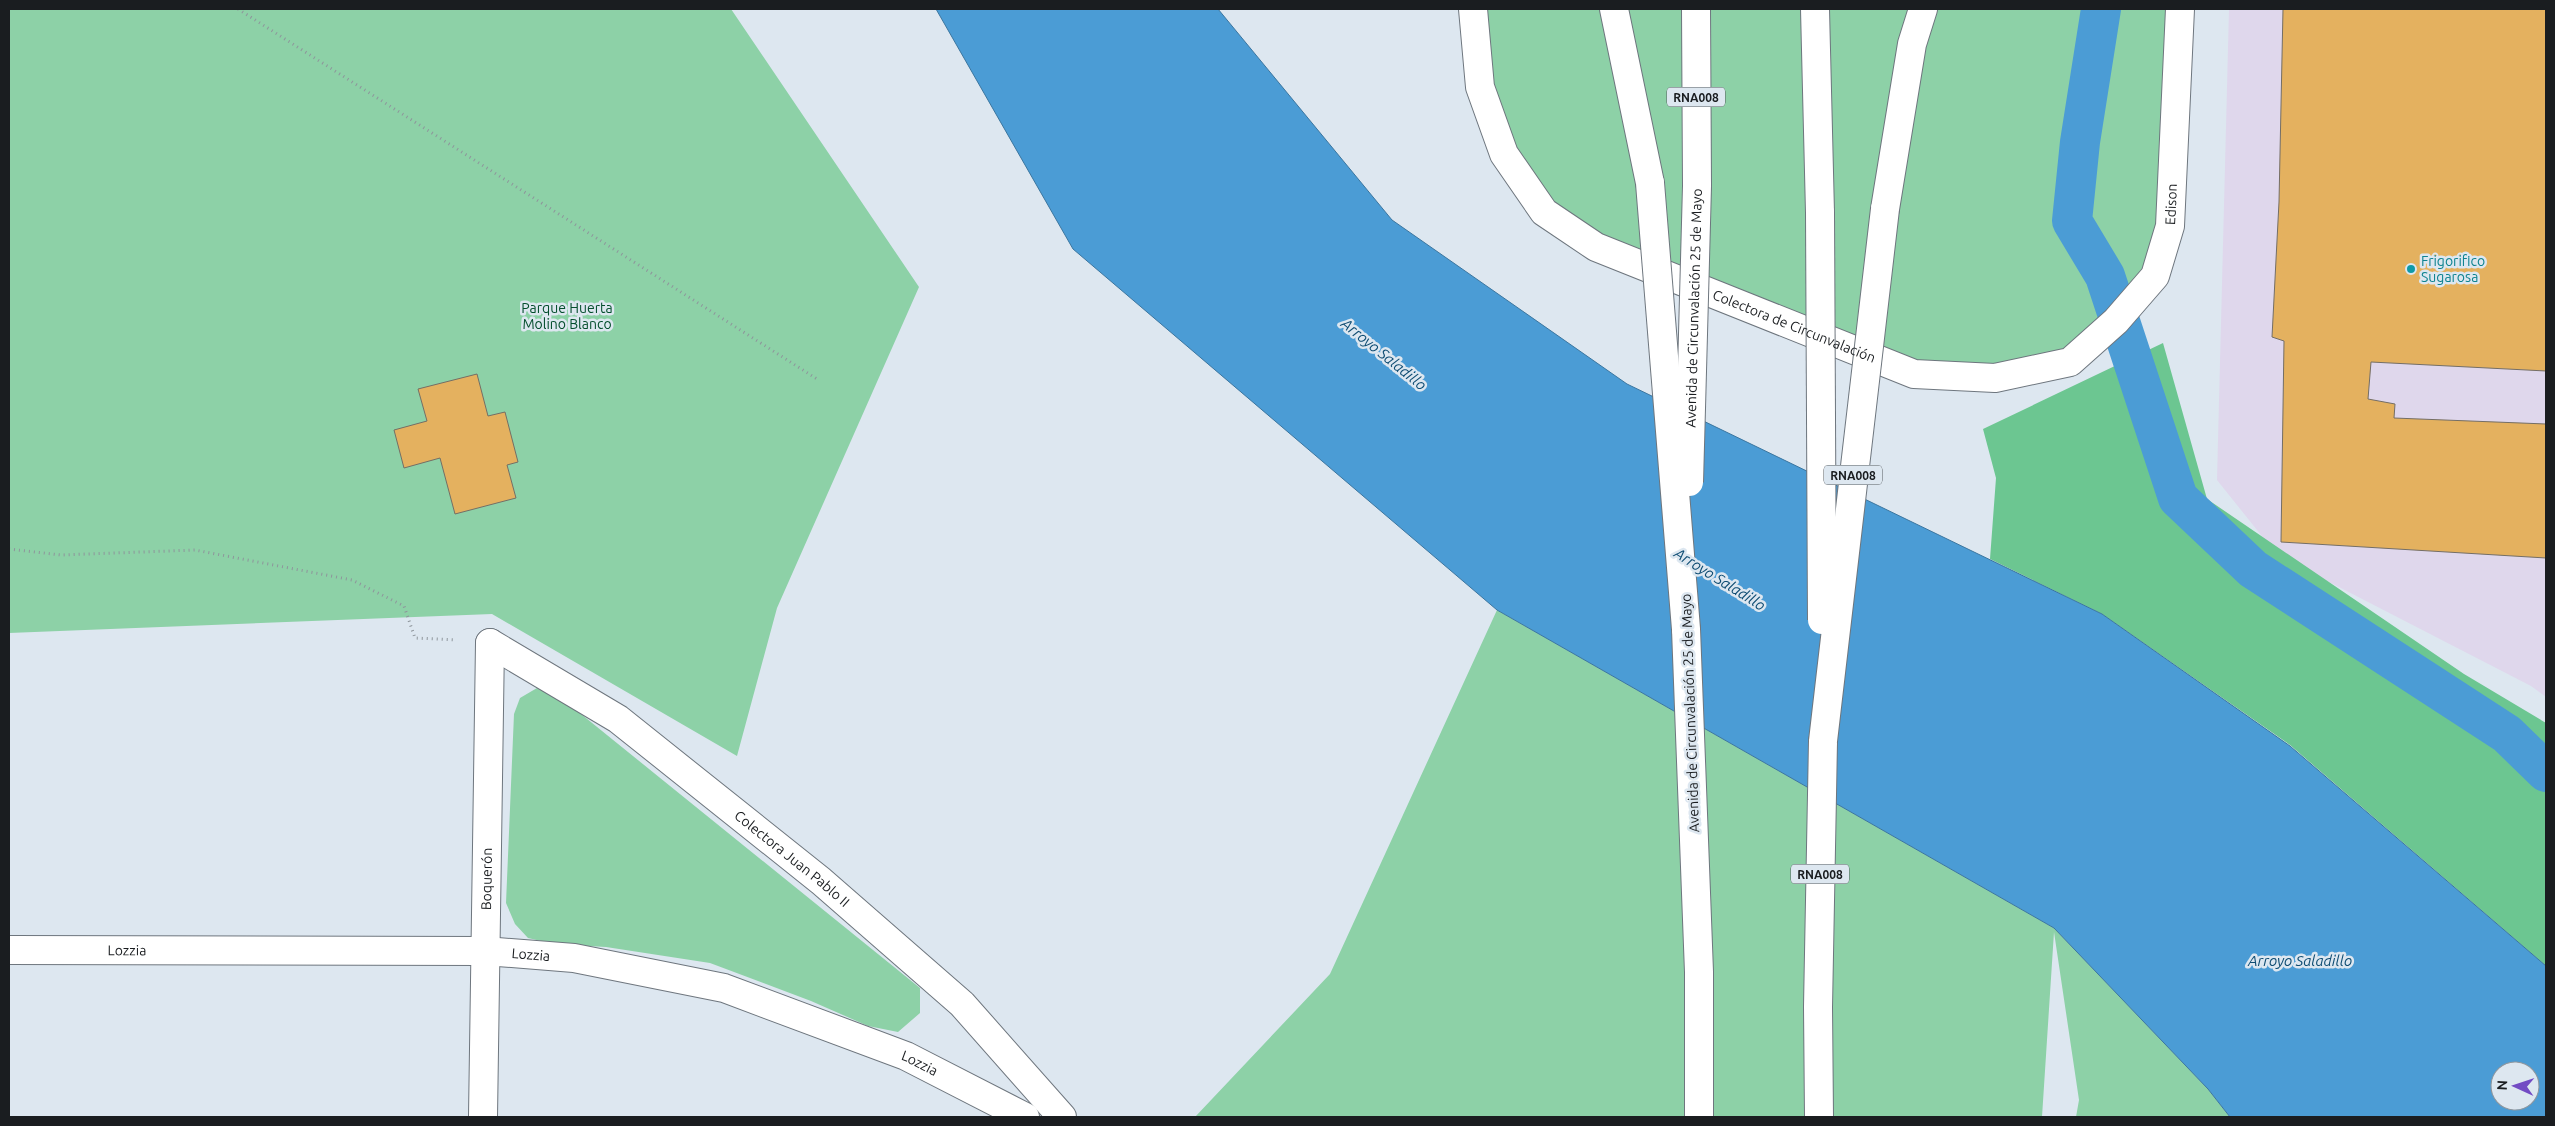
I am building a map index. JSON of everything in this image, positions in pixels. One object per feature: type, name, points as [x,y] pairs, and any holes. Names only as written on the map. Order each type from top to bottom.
[{"type":"main road","name":"Colectora de Circunvalación","points":[[1473,9],[1480,87],[1504,154],[1544,212],[1596,247],[1914,374],[1995,378],[2070,362]]},
{"type":"main road","points":[[1614,9],[1650,183],[1686,628]]},
{"type":"main road","name":"Avenida de Circunvalación 25 de Mayo","points":[[1696,9],[1697,186],[1686,628],[1699,972],[1699,1117]]},
{"type":"main road","name":"RNA008","points":[[1815,9],[1820,213],[1823,741],[1818,1007],[1819,1117]]},
{"type":"main road","name":"RNA008","points":[[1823,741],[1885,209],[1912,44],[1923,9]]},
{"type":"main road","name":"Edison","points":[[2070,362],[2116,321],[2155,276],[2170,226],[2180,9]]},
{"type":"main road","name":"Boquerón","points":[[483,1117],[490,643]]},
{"type":"main road","name":"Colectora Juan Pablo II","points":[[490,643],[618,719],[821,881],[962,1004],[1062,1117]]},
{"type":"main road","name":"Lozzia","points":[[9,950],[486,951],[574,958],[724,988],[906,1056],[1025,1117]]},
{"type":"path","points":[[238,9],[817,379]]},
{"type":"path","points":[[9,549],[61,555],[195,550],[352,580],[404,606],[415,638],[490,643]]},
{"type":"shaded area","name":"Frigorifico Sugarosa","points":[[2229,9],[2546,9],[2546,697],[2531,686],[2277,555],[2217,480]]},
{"type":"green space","name":"Parque Huerta Molino Blanco","points":[[9,9],[731,9],[919,287],[777,608],[737,756],[492,614],[9,633]]},
{"type":"green space","points":[[1473,9],[2180,9],[2155,276],[2070,362],[1914,374],[1596,247],[1504,154]]},
{"type":"green space","points":[[2163,343],[2207,499],[2464,674],[2546,723],[2546,966],[2290,745],[2102,614],[1990,559],[1996,478],[1983,429]]},
{"type":"green space","points":[[1497,610],[2054,928],[2208,1089],[2230,1117],[2076,1117],[2079,1100],[2054,932],[2042,1117],[1195,1117],[1330,974]]},
{"type":"green space","points":[[537,688],[555,693],[920,988],[920,1013],[898,1032],[868,1026],[811,1001],[710,963],[606,947],[554,944],[528,938],[515,924],[506,903],[514,714],[520,698]]},
{"type":"water","name":"Arroyo Saladillo","points":[[936,9],[1218,9],[1392,220],[1627,384],[2102,614],[2290,746],[2546,966],[2546,1117],[2230,1117],[2208,1089],[2054,928],[1497,610],[1073,249]]},
{"type":"building","name":"Frigorifico Sugarosa","points":[[2283,9],[2546,9],[2546,371],[2371,362],[2368,399],[2395,404],[2394,418],[2546,424],[2546,558],[2281,542],[2284,341],[2272,337],[2279,202]]},
{"type":"building","points":[[477,374],[488,416],[505,412],[518,462],[507,465],[516,498],[455,514],[440,458],[404,468],[394,430],[427,421],[418,389]]},
{"type":"waterway","points":[[2101,9],[2080,142],[2072,221],[2105,276],[2178,498],[2253,569],[2507,734],[2546,772]]},
{"type":"place","name":"Frigorifico Sugarosa","points":[[2411,269]]}]
